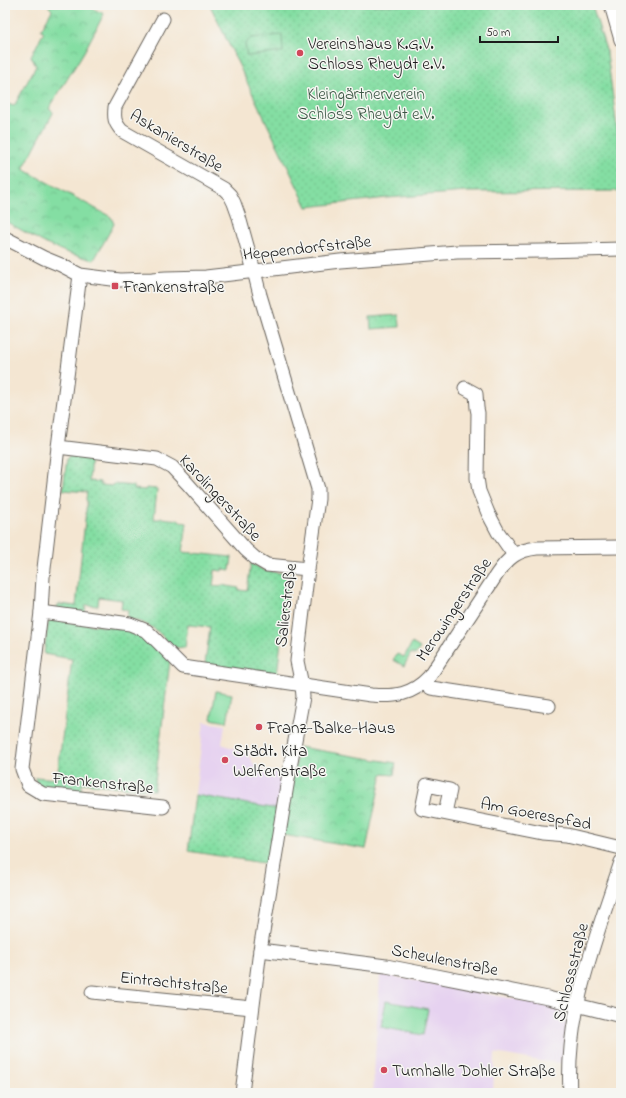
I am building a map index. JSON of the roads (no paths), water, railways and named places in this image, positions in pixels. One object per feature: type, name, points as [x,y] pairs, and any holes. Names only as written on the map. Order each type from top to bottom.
[{"type":"street","points":[[611,5],[621,40]]},
{"type":"street","name":"Askanierstraße","points":[[163,19],[115,106],[114,116],[116,124],[122,131],[224,189],[230,195],[239,217],[254,271]]},
{"type":"street","name":"Heppendorfstraße","points":[[5,238],[80,275],[120,280],[206,277],[350,260],[457,252],[621,249]]},
{"type":"street","name":"Salierstraße","points":[[242,1093],[260,950],[303,697],[297,661],[318,499],[318,489],[254,271]]},
{"type":"street","name":"Frankenstraße","points":[[80,275],[58,447],[43,577],[41,612],[22,769],[28,785],[43,794],[163,807]]},
{"type":"street","name":"Merowingerstraße","points":[[465,388],[476,394],[478,413],[477,478],[479,491],[483,503],[495,525],[514,555]]},
{"type":"street","name":"Karolingerstraße","points":[[58,447],[157,459],[172,467],[246,550],[255,558],[267,565],[308,569]]},
{"type":"street","name":"Merowingerstraße","points":[[41,612],[130,624],[147,631],[183,666],[384,696],[402,694],[418,688],[435,669],[497,574],[504,564],[514,555],[525,550],[537,548],[621,547]]},
{"type":"street","name":"Merowingerstraße","points":[[423,683],[431,688],[549,706]]},
{"type":"street","name":"Am Goerespfad","points":[[445,814],[542,833],[567,835],[621,848]]},
{"type":"street","name":"Schlossstraße","points":[[570,1093],[571,1052],[577,1005],[587,966],[621,862]]},
{"type":"street","name":"Scheulenstraße","points":[[260,950],[386,966],[548,998],[621,1016]]},
{"type":"street","name":"Eintrachtstraße","points":[[92,992],[252,1008]]},
{"type":"place","name":"Vereinshaus K.G.V. Schloss Rheydt e.V.","points":[[300,53]]},
{"type":"place","name":"Frankenstraße","points":[[115,286]]},
{"type":"place","name":"Franz-Balke-Haus","points":[[259,727]]},
{"type":"place","name":"Städt. Kita Welfenstraße","points":[[225,760]]},
{"type":"place","name":"Turnhalle Dohler Straße","points":[[384,1070]]},
{"type":"park label","name":"Kleingärtnerverein Schloss Rheydt e.V.","points":[[366,103]]}]
